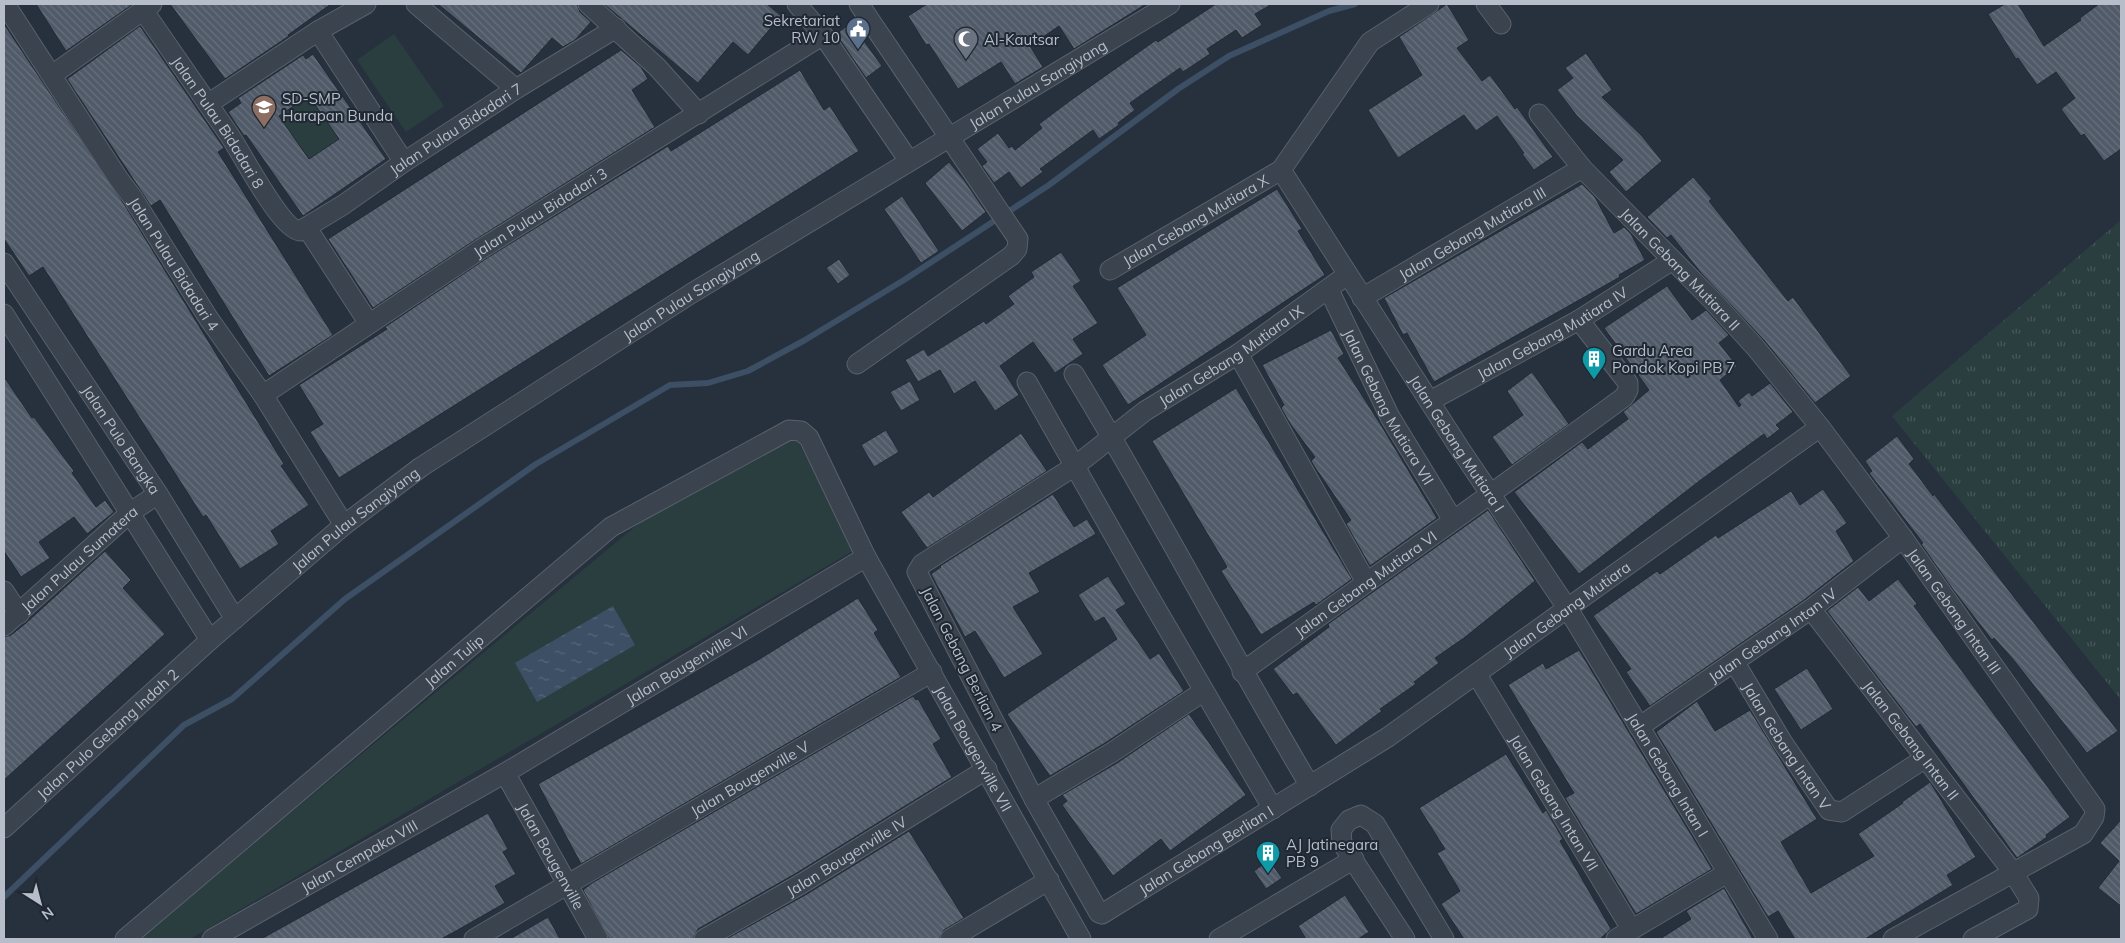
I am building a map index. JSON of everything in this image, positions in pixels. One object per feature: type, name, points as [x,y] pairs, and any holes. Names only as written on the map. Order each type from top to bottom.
[{"type":"street","name":"Jalan Pulau Bidadari 4","points":[[5,4],[118,178],[133,198],[182,279],[262,395],[344,525]]},
{"type":"street","points":[[208,104],[318,31],[366,4]]},
{"type":"street","points":[[416,4],[516,89]]},
{"type":"street","points":[[588,4],[663,72],[699,114]]},
{"type":"street","points":[[797,4],[823,36],[909,161]]},
{"type":"street","name":"Jalan Pulau Sangiyang","points":[[210,640],[344,525],[442,453],[624,336],[1170,4]]},
{"type":"street","name":"Jalan Gebang Mutiara X","points":[[1110,270],[1281,170],[1370,42],[1429,4]]},
{"type":"street","points":[[1486,4],[1501,24]]},
{"type":"street","points":[[857,364],[1011,256],[1017,249],[1018,239],[992,198],[949,138],[866,6]]},
{"type":"street","points":[[52,75],[147,7]]},
{"type":"street","name":"Jalan Pulau Bidadari 8","points":[[147,7],[208,104],[230,135],[253,176],[288,224],[302,229],[368,322]]},
{"type":"street","name":"Jalan Pulau Bidadari 7","points":[[302,229],[343,205],[404,162],[516,89],[616,28]]},
{"type":"street","points":[[318,31],[404,162]]},
{"type":"street","name":"Jalan Pulau Bidadari 3","points":[[262,395],[368,322],[481,249],[823,36]]},
{"type":"street","name":"Jalan Gebang Mutiara II","points":[[1539,114],[1582,168],[1671,261],[1713,301],[1756,348],[1820,427]]},
{"type":"street","name":"Jalan Gebang Mutiara III","points":[[1362,298],[1582,168]]},
{"type":"street","name":"Jalan Gebang Mutiara X","points":[[1281,170],[1348,275]]},
{"type":"street","name":"Jalan Gebang Mutiara IV","points":[[1430,401],[1579,320],[1671,261]]},
{"type":"street","name":"Jalan Pulo Bangka","points":[[4,263],[158,494],[235,618]]},
{"type":"street","name":"Jalan Gebang Mutiara I","points":[[1348,275],[1491,495],[1568,609]]},
{"type":"street","name":"Jalan Gebang Mutiara IX","points":[[1111,435],[1151,407],[1238,354],[1348,275]]},
{"type":"street","name":"Jalan Gebang Mutiara VII","points":[[1329,290],[1390,417],[1453,520]]},
{"type":"street","name":"Jalan Pulo Bangka","points":[[4,314],[131,512],[210,640]]},
{"type":"street","name":"Jalan Gebang Mutiara VI","points":[[1242,672],[1453,520],[1491,495],[1624,397],[1628,390],[1623,376],[1579,320]]},
{"type":"street","points":[[1238,354],[1366,582]]},
{"type":"street","points":[[1074,374],[1111,435],[1242,672],[1310,786]]},
{"type":"street","points":[[1027,382],[1273,809]]},
{"type":"street","name":"Jalan Gebang Intan III","points":[[1820,427],[1903,538],[2087,796],[2094,809],[2094,817],[2083,834],[2012,871]]},
{"type":"street","name":"Jalan Gebang Mutiara","points":[[1310,786],[1388,737],[1477,675],[1820,427]]},
{"type":"street","name":"Jalan Tulip","points":[[125,939],[611,527],[789,430],[801,431],[810,438]]},
{"type":"street","name":"Jalan Gebang Berlian 4","points":[[1034,799],[917,572],[922,564],[1075,466],[1111,435]]},
{"type":"street","name":"Jalan Bougenville VII","points":[[810,438],[866,557],[1082,939]]},
{"type":"street","name":"Jalan Pulau Sumatera","points":[[4,626],[131,512],[158,494]]},
{"type":"street","name":"Jalan Gebang Intan IV","points":[[1639,728],[1811,609],[1903,538]]},
{"type":"street","name":"Jalan Bougenville VI","points":[[505,773],[866,557]]},
{"type":"street","points":[[4,591],[19,614]]},
{"type":"street","name":"Jalan Gebang Intan I","points":[[1568,609],[1768,939]]},
{"type":"street","name":"Jalan Gebang Intan II","points":[[1811,609],[1924,759],[2012,871],[2029,898],[2028,909],[1973,939]]},
{"type":"street","name":"Jalan Pulo Gebang Indah 2","points":[[4,828],[210,640]]},
{"type":"street","name":"Jalan Gebang Intan V","points":[[1735,663],[1783,742],[1830,810],[1842,812],[1924,759]]},
{"type":"street","name":"Jalan Bougenville V","points":[[474,939],[932,672]]},
{"type":"street","name":"Jalan Gebang Intan VII","points":[[1477,675],[1624,934]]},
{"type":"street","points":[[1034,799],[1111,753],[1204,690]]},
{"type":"street","name":"Jalan Bougenville IV","points":[[704,939],[801,884],[987,769]]},
{"type":"street","name":"Jalan Bougenville","points":[[505,773],[598,939]]},
{"type":"street","name":"Jalan Cempaka VIII","points":[[212,939],[505,773]]},
{"type":"street","name":"Jalan Gebang Berlian I","points":[[1034,799],[1096,911],[1102,914],[1310,786]]},
{"type":"street","points":[[1405,939],[1342,843],[1341,830],[1349,820],[1361,814],[1375,824],[1444,939]]},
{"type":"street","points":[[1223,938],[1354,859]]},
{"type":"street","points":[[1893,939],[2012,871]]},
{"type":"street","points":[[1624,934],[1727,873]]},
{"type":"street","points":[[950,939],[1049,880]]},
{"type":"green space","points":[[394,34],[444,106],[406,132],[357,60]]},
{"type":"green space","points":[[309,96],[339,139],[309,159],[279,116]]},
{"type":"green space","points":[[2121,220],[2121,700],[1892,416]]},
{"type":"green space","points":[[790,427],[856,549],[190,939],[139,939],[660,506]]},
{"type":"water","points":[[613,606],[635,645],[537,702],[515,663]]},
{"type":"building","points":[[36,4],[133,4],[66,51]]},
{"type":"building","points":[[170,4],[331,4],[289,36],[225,79]]},
{"type":"building","points":[[438,4],[577,4],[580,12],[591,22],[575,40],[563,47],[552,38],[521,73]]},
{"type":"building","points":[[604,4],[767,4],[781,16],[748,55],[733,42],[698,83]]},
{"type":"building","points":[[927,4],[1146,4],[1074,49],[1059,26],[1030,46],[1043,67],[1015,84],[1001,62],[958,89],[929,44],[926,45],[908,16]]},
{"type":"building","points":[[1216,4],[1272,4],[1255,14],[1262,25],[1242,38],[1236,30],[1207,49],[1210,54],[1183,72],[1180,68],[1144,93],[1130,103],[1135,110],[1118,123],[1119,125],[1099,139],[1093,130],[1040,169],[1043,172],[1021,188],[1009,172],[994,183],[982,166],[987,162],[977,149],[998,133],[1009,148],[1012,146],[1015,150],[1042,128],[1039,124],[1071,100],[1156,40],[1158,42]]},
{"type":"building","points":[[1447,4],[1469,40],[1457,48],[1482,81],[1490,75],[1515,109],[1517,107],[1553,157],[1534,170],[1497,116],[1476,131],[1464,115],[1398,158],[1368,110],[1422,75],[1399,37]]},
{"type":"building","points":[[2005,4],[2018,4],[2044,46],[2081,20],[2080,18],[2099,4],[2121,4],[2121,149],[2104,161],[2084,134],[2081,136],[2061,109],[2075,98],[2056,72],[2037,85],[2018,58],[2016,59],[1988,14]]},
{"type":"building","name":"Sekretariat RW 10","points":[[851,23],[882,66],[866,78],[836,34]]},
{"type":"building","points":[[4,24],[124,204],[284,464],[281,466],[309,505],[271,531],[279,544],[240,569],[206,515],[203,517],[43,267],[29,276],[4,239]]},
{"type":"building","points":[[140,26],[224,148],[218,152],[333,335],[269,376],[160,200],[151,206],[67,79]]},
{"type":"building","points":[[621,50],[641,67],[648,79],[632,90],[655,127],[475,240],[373,308],[328,239]]},
{"type":"building","points":[[1586,53],[1612,90],[1602,97],[1642,136],[1662,161],[1626,192],[1609,172],[1623,160],[1577,116],[1557,90],[1573,78],[1565,68]]},
{"type":"building","name":"SD-SMP Harapan Bunda","points":[[313,54],[386,159],[303,216],[228,112],[241,103],[238,98],[303,55],[306,59]],"holes":[[[309,96],[339,139],[309,159],[279,116]]]},
{"type":"building","points":[[800,70],[824,110],[830,106],[859,151],[339,478],[310,432],[323,424],[299,385],[387,329],[385,327],[487,258],[668,146],[671,151]]},
{"type":"building","points":[[949,162],[986,212],[962,231],[925,183]]},
{"type":"building","points":[[1693,177],[1712,199],[1709,201],[1788,301],[1793,297],[1851,376],[1815,403],[1764,340],[1701,273],[1671,235],[1667,238],[1647,217]]},
{"type":"building","points":[[1582,184],[1595,197],[1614,233],[1624,227],[1631,234],[1645,260],[1619,275],[1620,277],[1434,382],[1407,333],[1403,335],[1384,298]]},
{"type":"building","points":[[1277,189],[1302,229],[1298,231],[1325,275],[1128,405],[1102,365],[1146,335],[1117,288]]},
{"type":"building","points":[[902,196],[939,251],[921,263],[884,209]]},
{"type":"building","points":[[1061,252],[1081,281],[1073,286],[1098,323],[1073,339],[1083,354],[1055,373],[1033,342],[1000,366],[1019,395],[995,411],[975,381],[954,394],[940,370],[918,382],[905,360],[924,349],[928,356],[984,321],[986,324],[1014,304],[1008,296],[1034,277],[1031,272]]},
{"type":"building","points":[[839,259],[850,275],[838,284],[826,268]]},
{"type":"building","points":[[1667,286],[1692,320],[1706,310],[1729,335],[1719,343],[1737,366],[1720,380],[1739,407],[1741,405],[1738,401],[1749,392],[1752,396],[1770,383],[1793,412],[1776,425],[1780,429],[1767,439],[1764,434],[1702,479],[1579,574],[1514,492],[1582,442],[1588,449],[1628,419],[1623,412],[1649,390],[1604,328]]},
{"type":"building","points":[[1331,330],[1344,354],[1338,358],[1437,518],[1370,566],[1346,524],[1351,520],[1311,461],[1315,457],[1281,408],[1284,405],[1262,365]]},
{"type":"building","points":[[1532,372],[1569,424],[1512,465],[1492,437],[1523,415],[1507,391]]},
{"type":"building","points":[[4,377],[32,418],[34,417],[74,471],[72,473],[96,507],[105,500],[114,512],[87,534],[74,517],[39,542],[50,558],[21,577],[4,551]]},
{"type":"building","points":[[910,381],[920,400],[901,411],[890,392]]},
{"type":"building","points":[[1236,388],[1352,579],[1316,605],[1314,602],[1261,635],[1221,571],[1227,567],[1152,441]]},
{"type":"building","points":[[886,430],[899,452],[874,467],[861,445]]},
{"type":"building","points":[[1021,433],[1047,471],[927,548],[901,512],[929,492],[933,497]]},
{"type":"building","points":[[1897,436],[1914,459],[1909,464],[2118,731],[2087,753],[2012,658],[1994,638],[1992,640],[1954,591],[1921,544],[1923,543],[1869,473],[1872,471],[1865,461]]},
{"type":"building","points":[[1823,489],[1847,523],[1836,531],[1854,561],[1804,600],[1650,706],[1626,672],[1631,669],[1593,616],[1657,571],[1660,574],[1716,535],[1718,538],[1791,491],[1800,505]]},
{"type":"building","points":[[1053,494],[1074,527],[1087,519],[1096,534],[1029,573],[1040,592],[1013,607],[1043,654],[1004,678],[975,631],[965,637],[931,574],[940,566]]},
{"type":"building","points":[[1488,510],[1535,581],[1464,638],[1435,658],[1439,663],[1414,682],[1416,684],[1380,709],[1382,711],[1336,745],[1297,693],[1293,695],[1273,669],[1329,627],[1328,624]]},
{"type":"building","points":[[105,551],[131,580],[123,588],[165,634],[4,780],[4,637],[11,635],[26,623]]},
{"type":"building","points":[[1108,576],[1126,604],[1116,610],[1150,659],[1159,653],[1184,691],[1105,743],[1050,776],[1007,714],[1117,639],[1104,617],[1095,622],[1078,595]]},
{"type":"building","points":[[1898,579],[1917,604],[1914,606],[2070,817],[2046,835],[2047,837],[2017,858],[1920,724],[1916,727],[1827,611],[1858,587],[1869,601]]},
{"type":"building","points":[[858,598],[878,630],[874,633],[901,677],[581,864],[538,784],[758,660]]},
{"type":"building","points":[[1579,650],[1712,869],[1636,914],[1565,798],[1574,793],[1508,685],[1543,663],[1546,669]]},
{"type":"building","points":[[1807,668],[1833,709],[1801,730],[1774,689]]},
{"type":"building","points":[[913,696],[916,700],[918,699],[941,739],[933,744],[952,777],[795,874],[698,929],[693,939],[609,939],[583,890]]},
{"type":"building","points":[[1697,701],[1715,731],[1750,710],[1817,819],[1781,842],[1811,893],[1874,856],[1858,834],[1930,782],[1976,857],[1947,875],[1953,885],[1865,939],[1795,939],[1778,911],[1768,917],[1656,732]]},
{"type":"building","points":[[1189,714],[1246,795],[1170,851],[1161,839],[1113,876],[1062,805],[1067,801],[1062,795],[1117,763]]},
{"type":"building","points":[[1506,754],[1543,813],[1546,810],[1563,839],[1560,841],[1611,929],[1600,939],[1464,939],[1441,904],[1460,891],[1437,853],[1445,849],[1419,808]]},
{"type":"building","points":[[488,813],[508,849],[503,852],[516,874],[495,886],[505,903],[456,931],[441,939],[261,939]]},
{"type":"building","points":[[2121,820],[2121,906],[2098,888],[2119,861],[2100,843]]},
{"type":"building","points":[[909,831],[964,918],[944,930],[939,939],[726,939],[807,894]]},
{"type":"building","name":"AJ Jatinegara PB 9","points":[[1269,860],[1282,878],[1266,889],[1254,871]]},
{"type":"building","points":[[1724,888],[1753,939],[1660,939],[1691,919],[1686,911]]},
{"type":"building","points":[[1345,895],[1369,932],[1358,939],[1306,939],[1298,926]]},
{"type":"building","points":[[548,917],[560,939],[510,939]]},
{"type":"waterway","points":[[4,897],[184,725],[232,699],[345,599],[536,464],[670,385],[708,383],[748,371],[805,340],[904,280],[1049,185],[1178,89],[1229,56],[1329,11],[1355,4]]},
{"type":"place","name":"Sekretariat RW 10","points":[[858,50]]},
{"type":"place","name":"Al-Kautsar","points":[[966,60]]},
{"type":"place","name":"SD-SMP Harapan Bunda","points":[[264,128]]},
{"type":"place","name":"Gardu Area Pondok Kopi PB 7","points":[[1594,380]]},
{"type":"place","name":"AJ Jatinegara PB 9","points":[[1268,874]]}]
